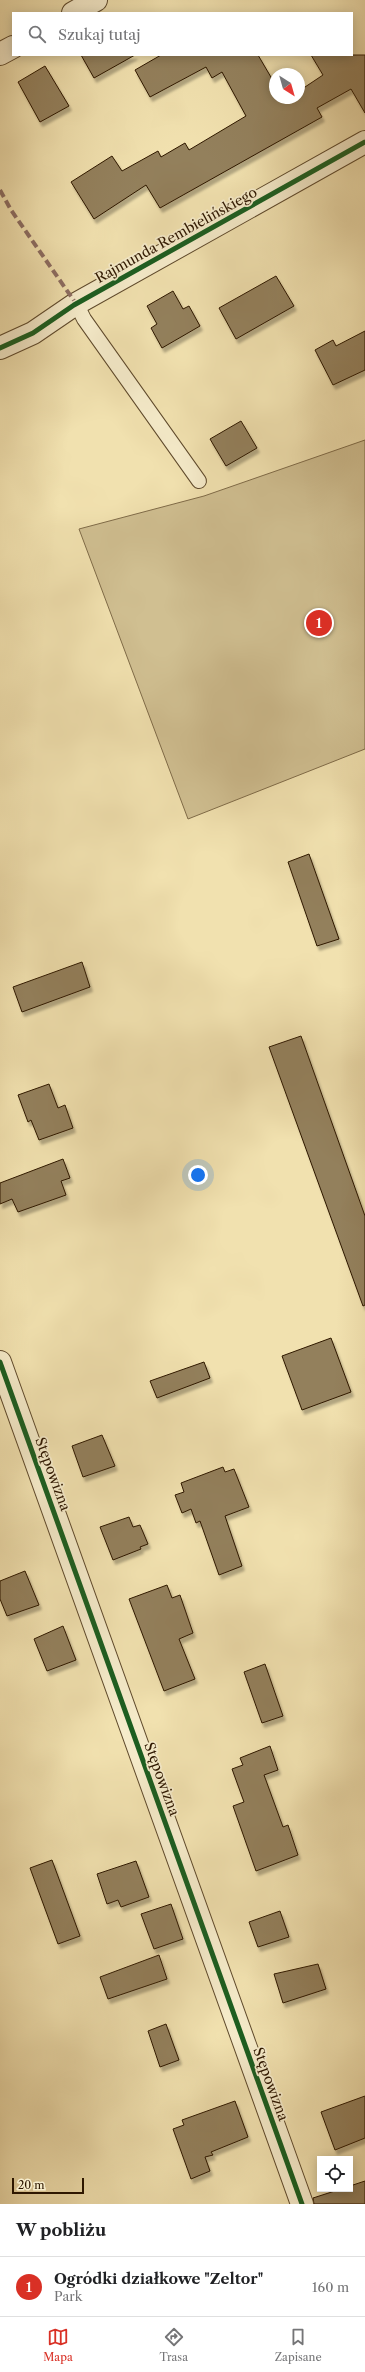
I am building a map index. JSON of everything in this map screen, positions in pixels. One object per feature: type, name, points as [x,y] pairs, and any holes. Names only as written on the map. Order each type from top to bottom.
[{"type":"street","points":[[75,12],[96,0]]},
{"type":"street","points":[[0,54],[12,48]]},
{"type":"street","name":"Rajmunda Rembielińskiego","points":[[0,348],[33,333],[74,305],[365,142]]},
{"type":"street","name":"Stępowizna","points":[[0,1362],[302,2204]]},
{"type":"lane","points":[[77,304],[84,319],[199,481]]},
{"type":"shaded area","points":[[365,440],[365,749],[188,819],[79,529],[204,496]]},
{"type":"building","points":[[365,55],[365,113],[351,89],[317,108],[322,117],[160,208],[146,185],[94,219],[71,182],[112,156],[122,171],[158,151],[161,157],[185,143],[189,150],[246,116],[222,72],[212,78],[206,67],[150,97],[135,70],[159,56],[259,56],[269,74],[269,104],[305,104],[305,87],[323,75],[312,56]]},
{"type":"building","points":[[82,56],[133,56],[94,78]]},
{"type":"building","points":[[45,66],[69,106],[40,122],[18,82]]},
{"type":"building","points":[[276,276],[294,306],[236,339],[219,308]]},
{"type":"building","points":[[173,291],[183,309],[189,306],[200,326],[162,348],[151,328],[157,324],[147,306]]},
{"type":"building","points":[[365,331],[365,370],[333,385],[315,350],[333,340],[336,346]]},
{"type":"building","points":[[241,421],[257,448],[226,466],[210,439]]},
{"type":"building","points":[[309,854],[339,939],[317,946],[288,862]]},
{"type":"building","points":[[82,962],[90,987],[22,1012],[13,987]]},
{"type":"building","points":[[301,1036],[365,1216],[365,1305],[363,1306],[269,1047]]},
{"type":"building","points":[[49,1084],[58,1108],[65,1105],[73,1128],[39,1140],[31,1120],[28,1122],[18,1095]]},
{"type":"building","points":[[63,1159],[70,1178],[61,1181],[66,1195],[18,1212],[12,1199],[0,1204],[0,1183]]},
{"type":"building","points":[[331,1338],[351,1392],[302,1410],[282,1356]]},
{"type":"building","points":[[204,1362],[210,1378],[157,1398],[150,1381]]},
{"type":"building","points":[[102,1435],[115,1466],[83,1477],[72,1446]]},
{"type":"building","points":[[223,1467],[225,1472],[234,1469],[249,1507],[225,1516],[242,1566],[219,1575],[200,1521],[196,1523],[191,1509],[182,1513],[175,1495],[184,1492],[181,1483]]},
{"type":"building","points":[[129,1517],[133,1527],[140,1525],[148,1544],[140,1547],[141,1549],[113,1560],[100,1527]]},
{"type":"building","points":[[25,1571],[39,1605],[7,1616],[0,1599],[0,1581]]},
{"type":"building","points":[[167,1585],[172,1598],[180,1595],[193,1633],[179,1639],[195,1679],[164,1691],[129,1599]]},
{"type":"building","points":[[63,1626],[76,1660],[47,1671],[34,1639]]},
{"type":"building","points":[[265,1664],[283,1716],[262,1723],[244,1672]]},
{"type":"building","points":[[270,1746],[278,1770],[264,1775],[283,1827],[288,1825],[298,1855],[256,1871],[233,1806],[244,1802],[232,1769],[243,1765],[240,1758]]},
{"type":"building","points":[[52,1860],[80,1936],[58,1944],[30,1868]]},
{"type":"building","points":[[136,1861],[149,1897],[121,1907],[118,1900],[107,1904],[97,1874]]},
{"type":"building","points":[[171,1904],[183,1939],[154,1949],[141,1914]]},
{"type":"building","points":[[280,1911],[289,1937],[258,1947],[249,1922]]},
{"type":"building","points":[[159,1955],[167,1979],[108,1999],[100,1977]]},
{"type":"building","points":[[318,1964],[326,1989],[283,2003],[274,1974]]},
{"type":"building","points":[[166,2024],[179,2060],[160,2067],[148,2031]]},
{"type":"building","points":[[365,2096],[365,2138],[335,2150],[321,2112]]},
{"type":"building","points":[[235,2101],[248,2137],[211,2152],[213,2155],[205,2157],[210,2171],[191,2179],[173,2129],[184,2125],[182,2120]]},
{"type":"building","points":[[365,2181],[365,2204],[314,2204],[313,2198],[332,2192],[353,2192],[353,2185]]},
{"type":"marked path","points":[[0,190],[11,210],[77,305]]},
{"type":"cycle path","points":[[0,348],[33,333],[74,305],[365,142]]},
{"type":"cycle path","points":[[0,1362],[302,2204]]},
{"type":"place","name":"Ogródki działkowe \"Zeltor\"","points":[[319,623]]}]
